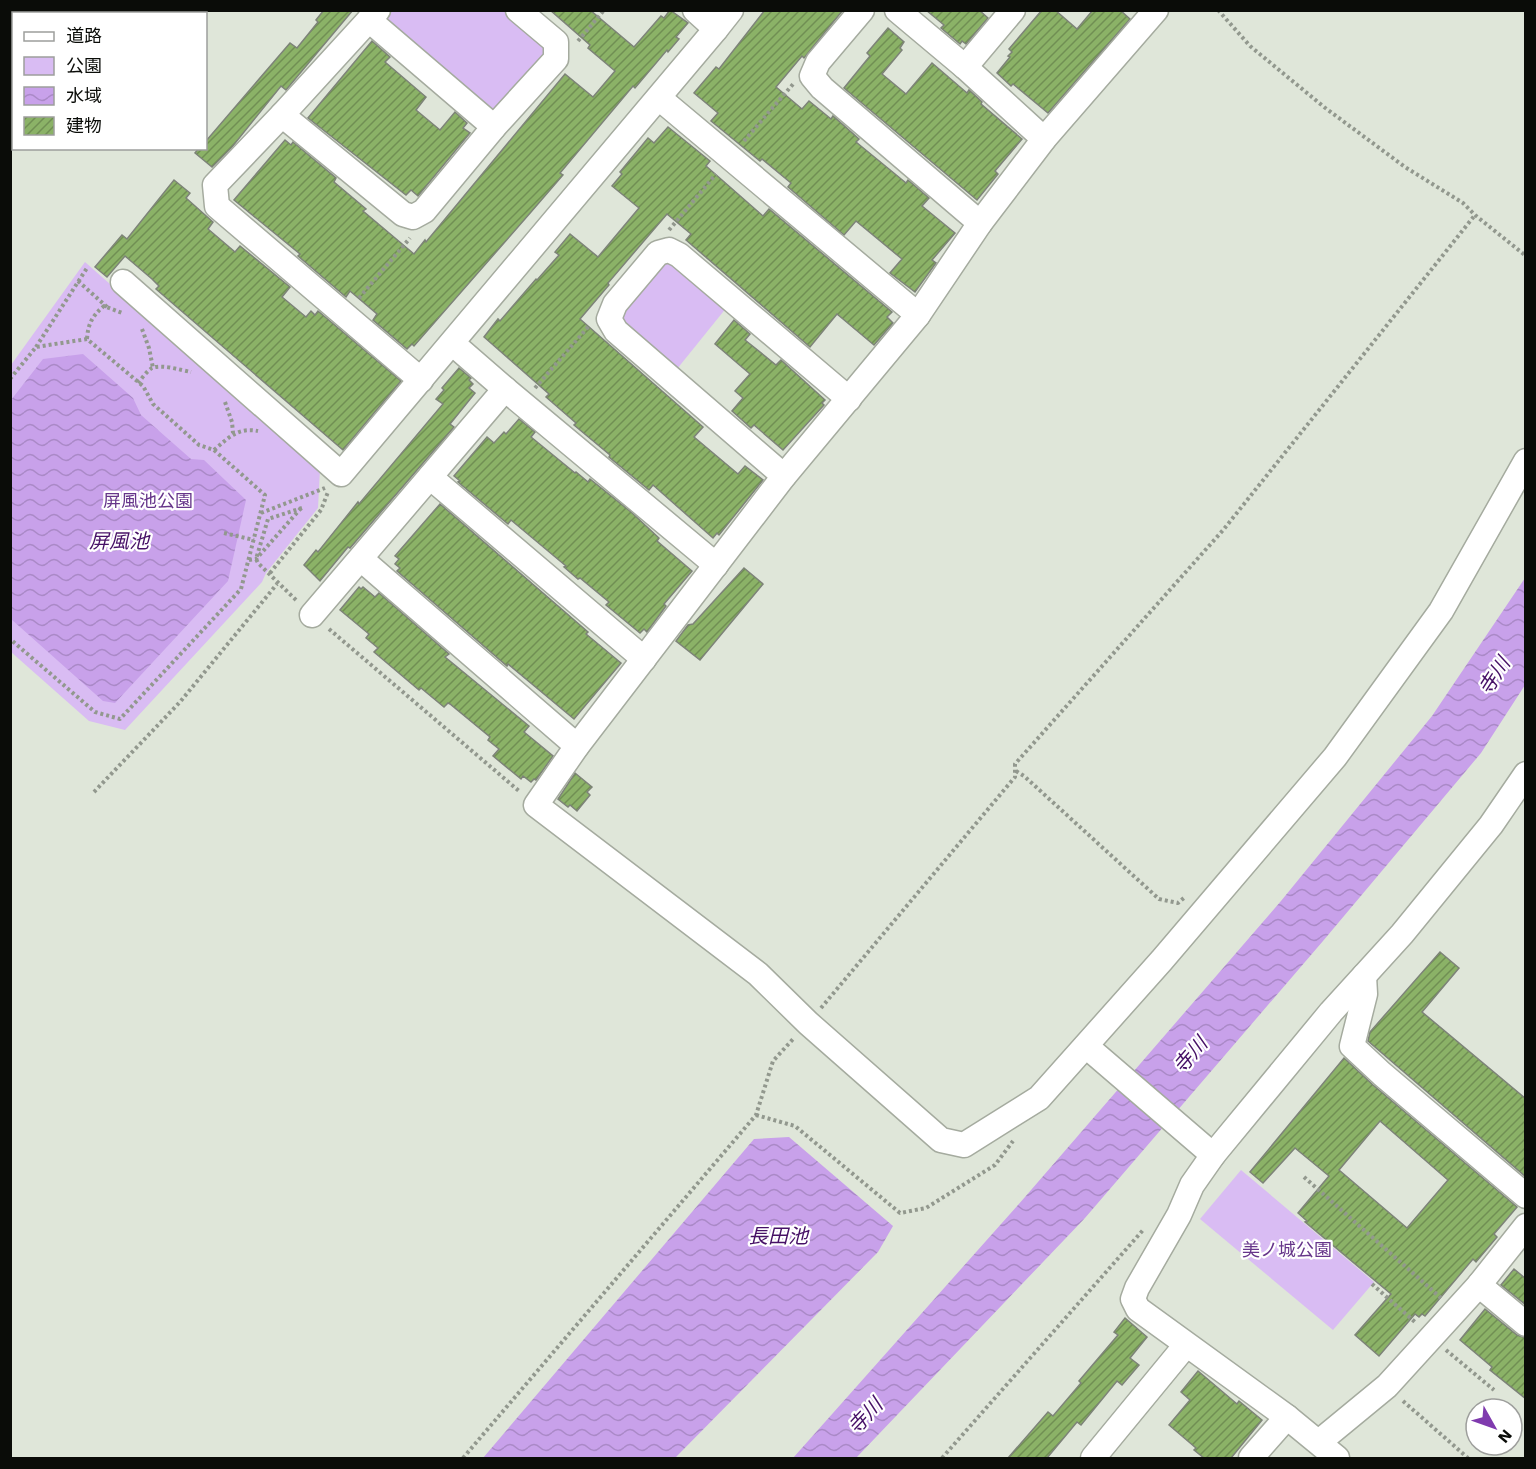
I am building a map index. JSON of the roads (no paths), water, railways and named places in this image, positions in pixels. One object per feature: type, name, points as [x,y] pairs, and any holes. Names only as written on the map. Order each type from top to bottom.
[{"type":"street","points":[[282,115],[403,214],[413,217],[424,211],[494,127],[556,59],[556,42],[518,10]]},
{"type":"street","points":[[694,10],[716,29]]},
{"type":"street","points":[[123,282],[341,474],[731,10]]},
{"type":"street","points":[[862,10],[818,62],[812,76],[822,88],[980,223]]},
{"type":"street","points":[[897,10],[965,67],[1044,139]]},
{"type":"street","points":[[965,67],[1013,10]]},
{"type":"street","points":[[1156,10],[1044,139],[980,223],[918,315],[784,476],[577,746],[536,805],[758,974],[808,1023],[941,1140],[964,1145],[1039,1098],[1092,1051],[1162,960],[1335,757],[1441,610],[1526,461]]},
{"type":"street","points":[[421,380],[217,206],[215,185],[373,15],[494,127]]},
{"type":"street","points":[[659,98],[918,315]]},
{"type":"street","points":[[784,476],[616,331],[609,319],[615,304],[658,253],[669,250],[679,255],[849,399]]},
{"type":"street","points":[[452,343],[716,565]]},
{"type":"street","points":[[312,615],[430,477],[514,396]]},
{"type":"street","points":[[430,477],[644,659]]},
{"type":"street","points":[[361,559],[577,746]]},
{"type":"street","points":[[1337,1458],[1287,1417],[1138,1309],[1133,1299],[1179,1215],[1209,1151],[1402,934],[1491,825],[1526,774]]},
{"type":"street","points":[[1364,976],[1365,994],[1352,1046],[1526,1196]]},
{"type":"street","points":[[1092,1051],[1209,1151]]},
{"type":"street","points":[[1319,1442],[1387,1386],[1479,1285],[1526,1226]]},
{"type":"street","points":[[1479,1285],[1526,1324]]},
{"type":"street","points":[[1093,1458],[1186,1345]]},
{"type":"street","points":[[1251,1458],[1287,1417]]},
{"type":"water","name":"屏風池","points":[[83,354],[133,398],[141,415],[191,459],[204,460],[246,500],[228,581],[115,703],[103,701],[11,619],[11,400],[43,359]]},
{"type":"water","name":"寺川","points":[[1525,578],[1525,685],[1481,753],[1085,1218],[856,1458],[793,1458],[1025,1197],[1281,901],[1432,716]]},
{"type":"water","name":"長田池","points":[[789,1137],[893,1226],[878,1252],[675,1458],[483,1458],[754,1139]]},
{"type":"park label","name":"屏風池公園","points":[[148,501]]},
{"type":"park label","name":"美ノ城公園","points":[[1287,1250]]}]
